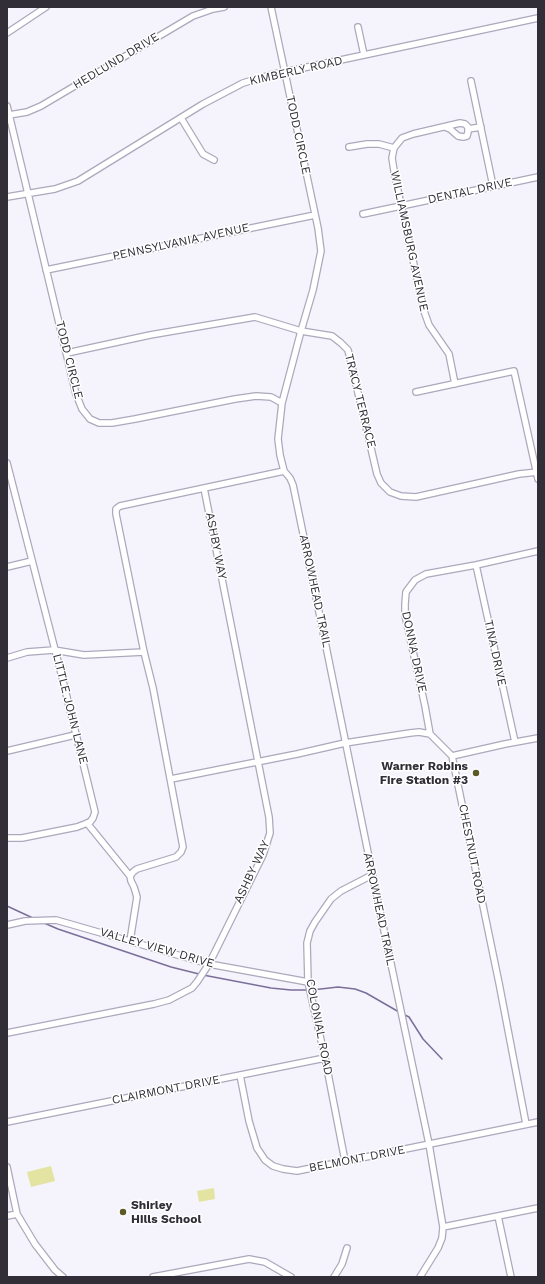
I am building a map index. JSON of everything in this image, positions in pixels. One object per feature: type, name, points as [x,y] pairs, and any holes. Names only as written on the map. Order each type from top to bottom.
[{"type":"street","points":[[7,33],[46,7]]},
{"type":"street","name":"HEDLUND DRIVE","points":[[9,115],[27,112],[41,106],[193,16],[224,7]]},
{"type":"street","name":"TODD CIRCLE","points":[[270,7],[315,215],[320,251],[313,290],[282,403],[278,439],[284,471]]},
{"type":"street","name":"KIMBERLY ROAD","points":[[7,197],[55,188],[78,181],[203,104],[243,83],[284,72],[538,18]]},
{"type":"street","points":[[358,28],[364,55]]},
{"type":"street","points":[[471,81],[493,186]]},
{"type":"street","name":"TODD CIRCLE","points":[[7,106],[76,394],[82,409],[90,419],[99,423],[112,423],[256,396],[271,397],[282,403]]},
{"type":"street","points":[[182,118],[203,154],[214,160]]},
{"type":"street","points":[[349,147],[378,144],[394,148],[402,138],[412,134],[460,123],[464,124],[468,129],[467,136],[458,136],[445,127]]},
{"type":"street","points":[[468,129],[481,127]]},
{"type":"street","name":"WILLIAMSBURG AVENUE","points":[[394,148],[392,158],[393,168],[424,311],[429,325],[448,354],[455,384]]},
{"type":"street","name":"DENTAL DRIVE","points":[[363,214],[538,177]]},
{"type":"street","name":"PENNSYLVANIA AVENUE","points":[[46,270],[315,215]]},
{"type":"street","name":"TRACY TERRACE","points":[[67,353],[150,335],[255,317],[301,331],[332,336],[342,343],[348,350],[377,474],[381,483],[390,492],[401,496],[416,496],[519,474],[537,472]]},
{"type":"street","points":[[416,392],[514,371],[538,479]]},
{"type":"street","name":"LITTLE JOHN LANE","points":[[7,463],[9,478],[32,560],[62,677],[75,735],[87,775],[95,812],[93,818],[88,823]]},
{"type":"street","points":[[130,876],[138,869],[176,857],[181,852],[183,847],[153,688],[144,652],[116,509],[120,506],[284,471]]},
{"type":"street","name":"ARROWHEAD TRAIL","points":[[284,471],[290,478],[298,509],[372,875],[429,1144],[443,1227],[442,1238],[438,1248],[420,1277]]},
{"type":"street","name":"ASHBY WAY","points":[[7,1033],[170,1000],[192,988],[209,964],[263,855],[270,833],[270,817],[204,488]]},
{"type":"street","name":"DONNA DRIVE","points":[[430,734],[426,706],[406,616],[404,604],[406,592],[415,580],[426,574],[476,565],[538,551]]},
{"type":"street","points":[[7,568],[32,560]]},
{"type":"street","name":"TINA DRIVE","points":[[476,565],[515,742]]},
{"type":"street","points":[[7,658],[27,652],[54,650],[84,655],[144,652]]},
{"type":"street","points":[[170,779],[259,762],[345,743],[410,733],[419,732],[430,734],[452,756],[538,738]]},
{"type":"street","points":[[7,751],[75,735]]},
{"type":"street","name":"CHESTNUT ROAD","points":[[452,756],[499,983],[526,1124]]},
{"type":"street","points":[[7,838],[22,838],[77,827],[88,823],[130,876],[134,887],[137,897],[130,941]]},
{"type":"street","name":"COLONIAL ROAD","points":[[344,1161],[325,1058],[308,982],[307,943],[310,931],[322,910],[336,895],[372,875]]},
{"type":"street","name":"VALLEY VIEW DRIVE","points":[[7,925],[25,921],[56,920],[209,964],[308,982]]},
{"type":"street","name":"CLAIRMONT DRIVE","points":[[7,1122],[325,1058]]},
{"type":"street","name":"BELMONT DRIVE","points":[[240,1075],[252,1133],[257,1148],[265,1160],[273,1166],[283,1169],[297,1171],[538,1122]]},
{"type":"street","points":[[7,1167],[17,1214],[34,1244],[55,1270],[63,1277]]},
{"type":"street","points":[[443,1227],[538,1208]]},
{"type":"street","points":[[7,1216],[17,1214]]},
{"type":"street","points":[[498,1216],[511,1277]]},
{"type":"street","points":[[334,1277],[342,1264],[347,1248]]},
{"type":"street","points":[[153,1277],[249,1259],[257,1259],[291,1277]]},
{"type":"green space","points":[[51,1166],[55,1181],[31,1187],[27,1172]]},
{"type":"green space","points":[[214,1188],[215,1199],[199,1202],[197,1191]]},
{"type":"waterway","points":[[7,906],[35,919]]},
{"type":"waterway","points":[[44,923],[171,967],[199,974]]},
{"type":"waterway","points":[[203,975],[271,988],[308,990]]},
{"type":"waterway","points":[[312,990],[338,987],[355,989],[366,993],[399,1012]]},
{"type":"waterway","points":[[403,1014],[409,1017],[423,1039],[442,1059]]},
{"type":"place","name":"Warner Robins Fire Station #3","points":[[476,773]]},
{"type":"place","name":"Shirley Hills School","points":[[123,1212]]}]
